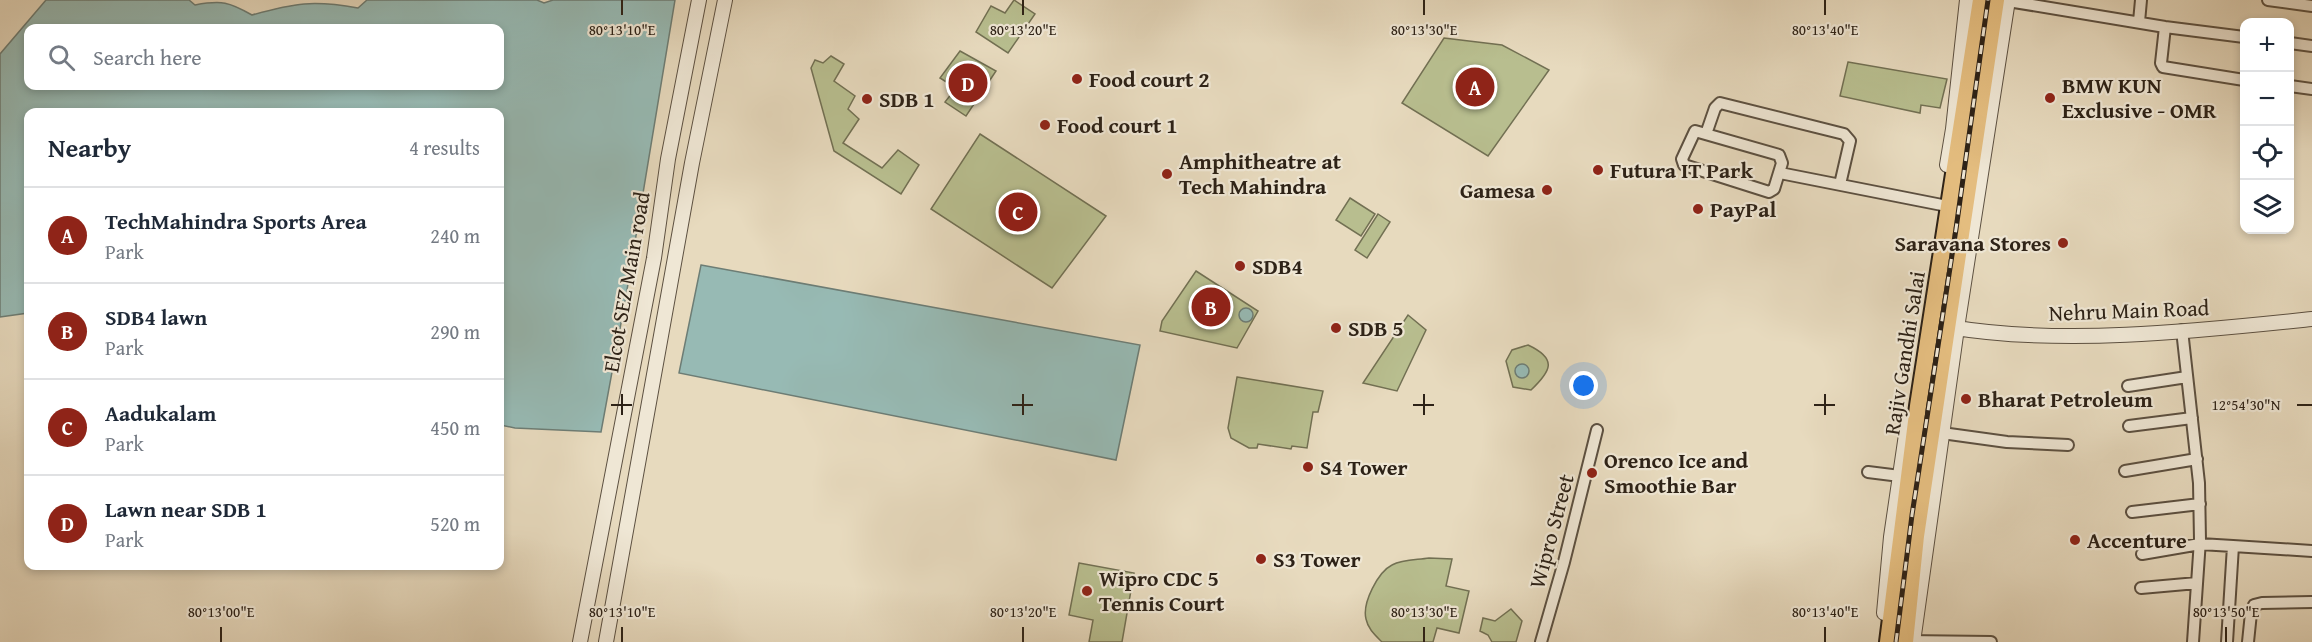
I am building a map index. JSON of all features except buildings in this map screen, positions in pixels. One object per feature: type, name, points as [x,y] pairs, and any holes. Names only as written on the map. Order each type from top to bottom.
[{"type":"main road","name":"Rajiv Gandhi Salai","points":[[1888,642],[1981,0]]},
{"type":"main road","name":"Rajiv Gandhi Salai","points":[[1909,642],[1916,536],[1911,477],[1952,327],[2004,0]]},
{"type":"street","name":"Elcot SEZ Main road","points":[[580,642],[654,258],[668,159],[699,0]]},
{"type":"street","name":"Elcot SEZ Main road","points":[[606,642],[692,163],[724,0]]},
{"type":"street","points":[[1881,642],[1891,537],[1911,477],[1967,0]]},
{"type":"street","points":[[2004,0],[2165,27],[2240,36]]},
{"type":"street","points":[[2139,22],[2141,0]]},
{"type":"street","points":[[2268,0],[2312,6]]},
{"type":"street","points":[[2165,27],[2161,63],[2163,67],[2240,79]]},
{"type":"street","points":[[2294,44],[2312,46]]},
{"type":"street","points":[[2294,87],[2312,89]]},
{"type":"street","points":[[1706,134],[1715,108],[1720,103],[1844,134],[1850,141],[1841,180]]},
{"type":"street","points":[[1695,131],[1779,156],[1782,159],[1780,170],[1774,189],[1769,192],[1684,165],[1682,159],[1695,131]]},
{"type":"street","points":[[1780,170],[1942,203]]},
{"type":"street","points":[[1780,170],[1841,180],[1942,203]]},
{"type":"street","name":"Nehru Main Road","points":[[1952,327],[2018,334],[2119,335],[2312,319]]},
{"type":"street","points":[[1952,327],[1942,433],[1909,642],[1991,642]]},
{"type":"street","points":[[2181,330],[2197,459],[2200,504],[2200,544],[2193,642]]},
{"type":"street","points":[[2128,386],[2187,377]]},
{"type":"street","points":[[2129,426],[2192,418]]},
{"type":"street","points":[[623,423],[645,425]]},
{"type":"street","name":"Wipro Street","points":[[1541,642],[1575,521],[1597,430]]},
{"type":"street","points":[[1942,433],[2007,442],[2068,445]]},
{"type":"street","points":[[2125,471],[2197,459]]},
{"type":"street","points":[[1868,472],[1911,477]]},
{"type":"street","points":[[2132,512],[2200,504]]},
{"type":"street","points":[[2142,554],[2200,544],[2312,551]]},
{"type":"street","points":[[2227,642],[2233,546]]},
{"type":"street","points":[[2141,588],[2197,582]]},
{"type":"street","points":[[2248,642],[2251,612],[2254,605],[2312,602]]},
{"type":"green space","points":[[1014,0],[1035,14],[1008,53],[976,32],[991,6],[1005,13]]},
{"type":"green space","points":[[1444,38],[1502,45],[1549,70],[1488,156],[1402,103]]},
{"type":"green space","points":[[960,51],[996,71],[966,116],[945,102],[956,88],[940,78]]},
{"type":"green space","points":[[831,56],[844,64],[834,81],[855,96],[848,109],[859,119],[843,143],[882,168],[898,150],[919,165],[901,194],[834,151],[811,68],[815,60],[823,63]]},
{"type":"green space","points":[[1848,62],[1947,79],[1940,108],[1921,105],[1920,113],[1840,96]]},
{"type":"green space","points":[[980,134],[1106,216],[1052,288],[931,209]]},
{"type":"green space","points":[[1350,198],[1375,214],[1361,236],[1336,220]]},
{"type":"green space","points":[[1378,214],[1390,222],[1367,258],[1355,250]]},
{"type":"green space","points":[[1196,271],[1258,311],[1237,348],[1160,331],[1162,321]]},
{"type":"green space","points":[[1408,315],[1426,330],[1397,391],[1363,383]]},
{"type":"green space","points":[[1528,345],[1544,355],[1548,366],[1543,377],[1531,390],[1513,387],[1506,361],[1512,350]]},
{"type":"green space","points":[[1237,377],[1323,391],[1318,412],[1313,412],[1307,448],[1292,446],[1291,449],[1258,444],[1257,448],[1249,448],[1231,438],[1228,428]]},
{"type":"green space","points":[[1429,558],[1452,559],[1446,586],[1469,591],[1459,633],[1437,628],[1433,642],[1382,642],[1370,629],[1366,619],[1366,605],[1372,589],[1381,574],[1392,565]]},
{"type":"green space","points":[[1079,563],[1134,573],[1122,642],[1089,642],[1093,620],[1069,615]]},
{"type":"green space","points":[[1511,609],[1522,621],[1516,642],[1492,642],[1488,635],[1480,631],[1483,618],[1495,621]]},
{"type":"water","points":[[46,0],[189,0],[195,5],[225,3],[252,15],[304,4],[358,8],[367,0],[537,0],[544,3],[553,0],[675,0],[601,432],[504,426],[504,108],[24,108],[24,314],[0,317],[0,54],[24,26],[24,90],[504,90],[504,24],[26,24]]},
{"type":"water","points":[[701,265],[1140,345],[1116,460],[679,373]]},
{"type":"water","points":[[1243,308],[1249,308],[1253,315],[1249,322],[1243,322],[1239,318],[1239,312]]},
{"type":"water","points":[[1522,364],[1527,366],[1529,371],[1527,376],[1522,378],[1517,376],[1515,371],[1517,366]]},
{"type":"railway","points":[[1896,642],[1912,515],[1988,0]]},
{"type":"place","name":"Food court 2","points":[[1077,79]]},
{"type":"place","name":"Lawn near SDB 1","points":[[968,83]]},
{"type":"place","name":"TechMahindra Sports Area","points":[[1475,87]]},
{"type":"place","name":"BMW KUN Exclusive - OMR","points":[[2050,98]]},
{"type":"place","name":"SDB 1","points":[[867,99]]},
{"type":"place","name":"Food court 1","points":[[1045,125]]},
{"type":"place","name":"Futura IT Park","points":[[1598,170]]},
{"type":"place","name":"Amphitheatre at Tech Mahindra","points":[[1167,174]]},
{"type":"place","name":"Gamesa","points":[[1547,190]]},
{"type":"place","name":"PayPal","points":[[1698,209]]},
{"type":"place","name":"Aadukalam","points":[[1018,212]]},
{"type":"place","name":"Saravana Stores","points":[[2063,243]]},
{"type":"place","name":"SDB4","points":[[1240,266]]},
{"type":"place","name":"SDB4 lawn","points":[[1211,307]]},
{"type":"place","name":"SDB 5","points":[[1336,328]]},
{"type":"place","name":"Bharat Petroleum","points":[[1966,399]]},
{"type":"place","name":"S4 Tower","points":[[1308,467]]},
{"type":"place","name":"Orenco Ice and Smoothie Bar","points":[[1592,473]]},
{"type":"place","name":"Accenture","points":[[2075,540]]},
{"type":"place","name":"S3 Tower","points":[[1261,559]]},
{"type":"place","name":"Wipro CDC 5 Tennis Court","points":[[1087,591]]}]
